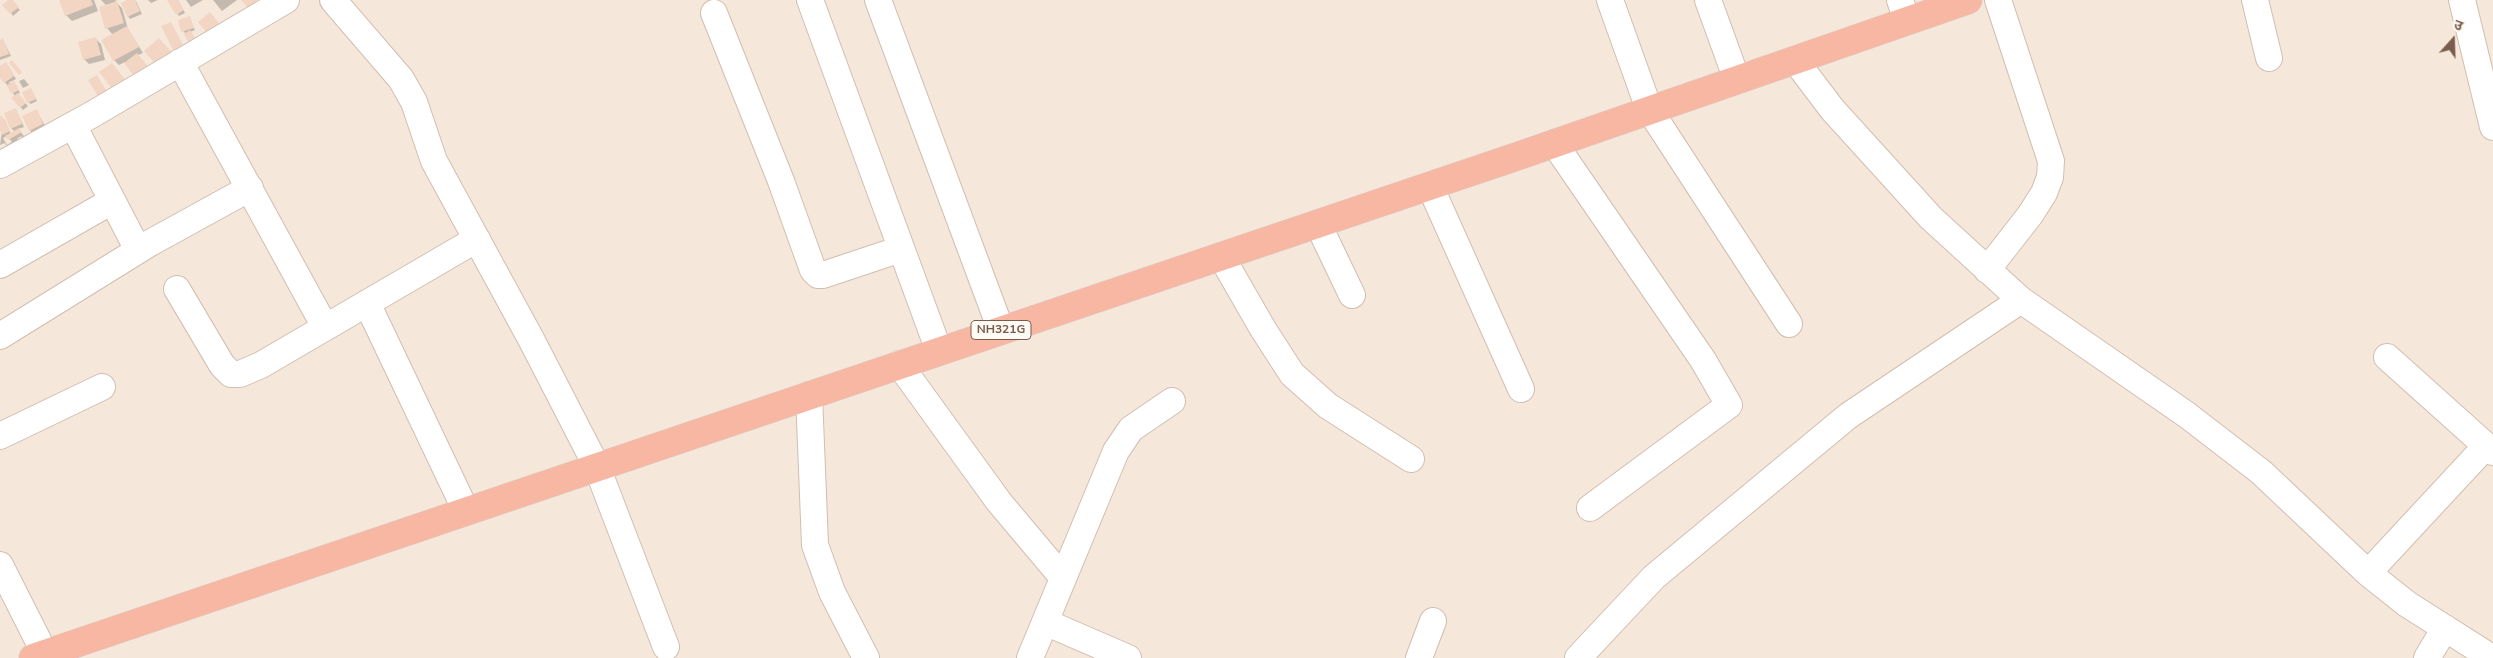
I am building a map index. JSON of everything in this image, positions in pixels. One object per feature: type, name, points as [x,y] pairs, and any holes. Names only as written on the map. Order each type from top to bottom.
[{"type":"highway","name":"NH321G","points":[[39,656],[1430,186],[1795,60],[1904,11],[1968,0]]},
{"type":"street","points":[[0,166],[286,0]]},
{"type":"street","points":[[810,0],[939,351]]},
{"type":"street","points":[[878,0],[1001,330]]},
{"type":"street","points":[[1610,0],[1649,109],[1789,324]]},
{"type":"street","points":[[1708,0],[1737,80]]},
{"type":"street","points":[[1986,270],[2040,200],[2050,177],[2050,161],[1998,0]]},
{"type":"street","points":[[2255,0],[2269,58]]},
{"type":"street","points":[[2462,0],[2493,127]]},
{"type":"street","points":[[341,3],[401,79],[414,102],[426,143],[434,161],[598,467],[666,647]]},
{"type":"street","points":[[714,13],[778,172],[813,270],[818,275],[824,275],[901,249]]},
{"type":"street","points":[[1795,60],[1832,109],[1931,218],[1986,270],[2021,300],[2187,415],[2262,472],[2368,573],[2407,604],[2492,658]]},
{"type":"street","points":[[180,62],[326,327]]},
{"type":"street","points":[[72,125],[138,250]]},
{"type":"street","points":[[1554,143],[1703,360],[1728,405],[1590,508]]},
{"type":"street","points":[[1430,186],[1520,389]]},
{"type":"street","points":[[0,336],[138,250],[250,188]]},
{"type":"street","points":[[0,266],[112,201]]},
{"type":"street","points":[[1318,224],[1352,295]]},
{"type":"street","points":[[177,289],[222,365],[231,374],[240,374],[261,365],[477,239]]},
{"type":"street","points":[[1221,256],[1267,337],[1292,374],[1328,406],[1411,460]]},
{"type":"street","points":[[1578,658],[1654,577],[1848,416],[2021,300]]},
{"type":"street","points":[[367,303],[466,512]]},
{"type":"street","points":[[2368,573],[2490,449],[2387,356]]},
{"type":"street","points":[[899,364],[999,502],[1063,578]]},
{"type":"street","points":[[0,436],[102,386]]},
{"type":"street","points":[[809,395],[815,545],[832,592],[866,658]]},
{"type":"street","points":[[1030,658],[1123,438],[1136,425],[1172,401]]},
{"type":"street","points":[[0,565],[39,656]]},
{"type":"street","points":[[1418,658],[1433,621]]},
{"type":"street","points":[[1045,622],[1128,658]]},
{"type":"street","points":[[2427,658],[2445,628]]},
{"type":"shaded area","points":[[0,0],[2493,0],[2493,658],[0,658]]},
{"type":"building","points":[[8,0],[13,0],[19,7],[10,14],[2,5]]},
{"type":"building","points":[[59,0],[91,0],[93,5],[65,16]]},
{"type":"building","points":[[127,0],[135,0],[140,11],[127,17],[121,3]]},
{"type":"building","points":[[167,0],[178,0],[184,10],[176,15]]},
{"type":"building","points":[[241,0],[256,0],[258,2],[249,9]]},
{"type":"building","points":[[117,1],[124,23],[105,29],[99,7]]},
{"type":"building","points":[[210,12],[222,27],[210,37],[198,22]]},
{"type":"building","points":[[190,16],[194,28],[181,32],[178,20]]},
{"type":"building","points":[[171,22],[184,47],[174,52],[161,26]]},
{"type":"building","points":[[127,26],[139,47],[113,61],[101,40]]},
{"type":"building","points":[[190,30],[197,41],[190,45],[184,34]]},
{"type":"building","points":[[96,37],[101,55],[83,60],[78,42]]},
{"type":"building","points":[[3,38],[9,54],[0,57],[0,40]]},
{"type":"building","points":[[159,38],[174,55],[159,68],[144,51]]},
{"type":"building","points":[[137,53],[150,70],[137,80],[124,63]]},
{"type":"building","points":[[12,60],[22,72],[19,75],[9,63]]},
{"type":"building","points":[[6,62],[14,76],[4,83],[0,78],[0,66]]},
{"type":"building","points":[[112,63],[127,82],[114,91],[99,72]]},
{"type":"building","points":[[97,75],[109,95],[101,101],[88,80]]},
{"type":"building","points":[[14,81],[19,90],[11,94],[7,85]]},
{"type":"building","points":[[31,88],[36,99],[27,103],[22,92]]},
{"type":"building","points":[[18,93],[26,103],[20,108],[11,98]]},
{"type":"building","points":[[16,108],[22,124],[10,129],[4,113]]},
{"type":"building","points":[[37,109],[43,124],[29,131],[22,116]]},
{"type":"building","points":[[0,116],[2,116],[10,131],[2,135],[0,130]]},
{"type":"building","points":[[19,128],[22,132],[8,140],[5,136]]}]
